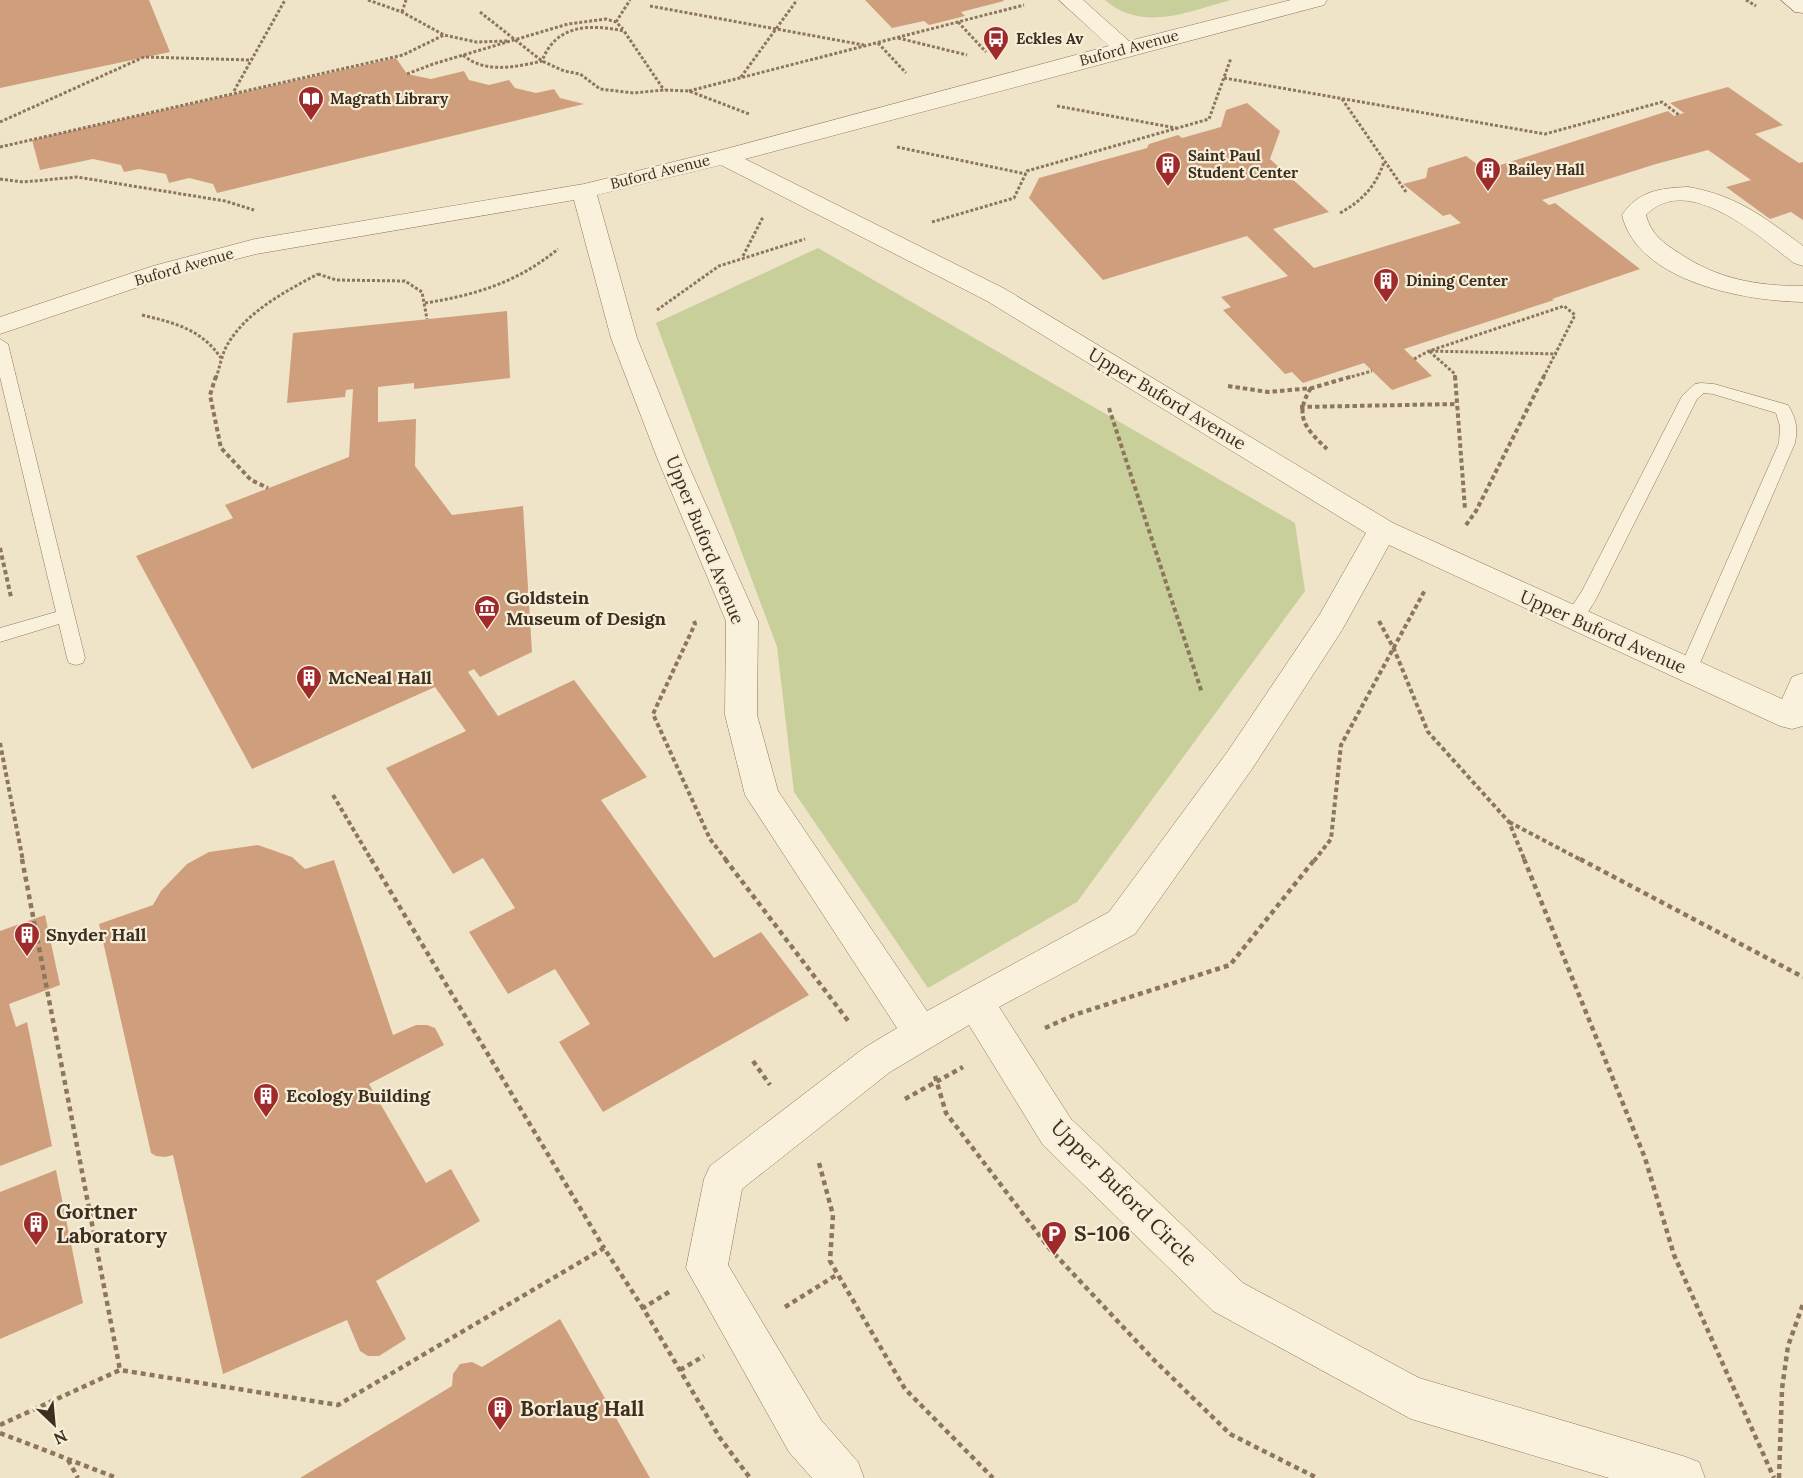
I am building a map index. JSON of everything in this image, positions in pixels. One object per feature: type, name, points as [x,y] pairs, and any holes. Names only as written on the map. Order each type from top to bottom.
[{"type":"street","points":[[1070,0],[1125,49]]},
{"type":"street","name":"Buford Avenue","points":[[0,326],[162,271],[255,247],[584,191],[724,157],[1316,0]]},
{"type":"street","points":[[1792,0],[1803,7]]},
{"type":"street","name":"Upper Buford Avenue","points":[[724,157],[996,295],[1383,530],[1792,717],[1803,685]]},
{"type":"street","name":"Upper Buford Avenue","points":[[584,191],[624,338],[672,460],[741,621],[741,716],[762,795],[921,1033]]},
{"type":"street","points":[[1803,258],[1738,210],[1702,196],[1678,194],[1657,197],[1642,204],[1634,215],[1637,230],[1647,242],[1684,270],[1703,279],[1754,292],[1803,294]]},
{"type":"street","points":[[842,1478],[805,1436],[708,1268],[724,1179],[877,1060],[975,1002],[1122,923],[1240,760],[1331,622],[1383,530]]},
{"type":"street","name":"Upper Buford Circle","points":[[975,1002],[1057,1132],[1228,1297],[1411,1397],[1683,1478]]},
{"type":"lane","points":[[0,344],[76,658]]},
{"type":"lane","points":[[1573,618],[1590,594],[1690,396],[1701,388],[1714,389],[1782,409],[1788,419],[1790,432],[1787,442],[1688,670]]},
{"type":"lane","points":[[0,635],[66,615]]},
{"type":"path","points":[[234,92],[249,60],[285,0]]},
{"type":"path","points":[[368,0],[402,12],[444,35],[476,42],[515,41]]},
{"type":"path","points":[[402,12],[406,0]]},
{"type":"path","points":[[616,22],[630,0]]},
{"type":"path","points":[[741,78],[797,0]]},
{"type":"path","points":[[480,12],[542,61],[564,71],[580,74],[600,89],[608,92],[634,93],[664,90],[689,91],[1024,5]]},
{"type":"path","points":[[650,6],[867,45]]},
{"type":"path","points":[[407,74],[568,24],[606,19],[616,22],[624,31],[664,90]]},
{"type":"path","points":[[958,22],[988,54]]},
{"type":"path","points":[[542,61],[549,44],[554,38],[566,32],[597,26],[624,31]]},
{"type":"path","points":[[0,147],[404,55],[444,35]]},
{"type":"path","points":[[896,38],[974,57]]},
{"type":"path","points":[[878,43],[909,77]]},
{"type":"path","points":[[463,55],[466,59],[484,65],[501,67],[542,61]]},
{"type":"path","points":[[0,122],[144,57],[249,60]]},
{"type":"path","points":[[922,225],[1014,198],[1027,171],[1209,119],[1232,57]]},
{"type":"path","points":[[1224,78],[1545,134],[1662,102],[1679,115]]},
{"type":"path","points":[[689,91],[752,115]]},
{"type":"path","points":[[1341,99],[1406,192]]},
{"type":"path","points":[[1053,105],[1177,128]]},
{"type":"path","points":[[894,147],[1026,174]]},
{"type":"path","points":[[1340,213],[1368,195],[1377,182],[1384,162]]},
{"type":"path","points":[[0,179],[24,182],[77,177],[225,201],[257,211]]},
{"type":"path","points":[[742,256],[768,209]]},
{"type":"path","points":[[624,338],[644,319],[719,266],[742,256],[810,238]]},
{"type":"path","points":[[425,303],[494,289],[526,275],[564,243]]},
{"type":"path","points":[[316,265],[318,274]]},
{"type":"path","points":[[268,488],[250,480],[221,447],[210,395],[221,358],[228,344],[252,315],[293,287],[318,274],[336,280],[405,281],[422,292],[427,319]]},
{"type":"path","points":[[1041,1030],[1074,1015],[1230,965],[1331,839],[1341,745],[1442,558],[1476,511],[1575,315],[1564,306],[1429,351],[1414,359]]},
{"type":"path","points":[[140,309],[142,315],[164,319],[195,330],[213,344],[221,358]]},
{"type":"path","points":[[1429,351],[1557,354]]},
{"type":"path","points":[[1429,351],[1455,374],[1465,509]]},
{"type":"path","points":[[1228,386],[1268,392],[1312,388],[1372,371]]},
{"type":"path","points":[[1312,388],[1300,407],[1302,422],[1328,450]]},
{"type":"path","points":[[1107,402],[1202,693]]},
{"type":"path","points":[[1300,407],[1457,404]]},
{"type":"path","points":[[0,548],[10,595]]},
{"type":"path","points":[[1353,581],[1367,598],[1394,649],[1428,732],[1509,822],[1645,1158],[1674,1255],[1774,1478]]},
{"type":"path","points":[[0,743],[120,1370]]},
{"type":"path","points":[[333,795],[604,1248],[643,1308],[720,1437],[750,1478]]},
{"type":"path","points":[[1509,822],[1803,977]]},
{"type":"path","points":[[921,1033],[946,1113],[1049,1248],[1154,1360],[1230,1434],[1317,1478]]},
{"type":"path","points":[[753,1061],[776,1093]]},
{"type":"path","points":[[905,1099],[971,1063]]},
{"type":"path","points":[[819,1161],[833,1215],[830,1261],[905,1389],[993,1478]]},
{"type":"path","points":[[0,1425],[120,1370],[338,1405],[604,1248]]},
{"type":"path","points":[[643,1308],[708,1268]]},
{"type":"path","points":[[779,1310],[838,1274]]},
{"type":"path","points":[[1779,1478],[1782,1389],[1788,1346],[1803,1304]]},
{"type":"path","points":[[680,1370],[710,1352]]},
{"type":"path","points":[[0,1433],[117,1478]]},
{"type":"path","points":[[68,1459],[78,1478]]},
{"type":"green space","points":[[1105,0],[1231,0],[1183,14],[1150,17],[1120,10]]},
{"type":"green space","points":[[818,248],[1295,523],[1305,591],[1077,902],[928,988],[794,792],[777,647],[656,323]]},
{"type":"building","points":[[0,0],[149,0],[170,52],[0,88]]},
{"type":"building","points":[[865,0],[1004,1],[961,12],[965,16],[929,25],[924,21],[892,28]]},
{"type":"building","name":"Magrath Library","points":[[396,58],[407,74],[431,79],[464,71],[469,80],[489,85],[509,80],[515,88],[536,93],[554,89],[560,98],[584,104],[217,193],[213,184],[189,178],[169,183],[166,174],[139,169],[124,172],[121,165],[93,159],[40,170],[32,140]]},
{"type":"building","points":[[1728,87],[1783,125],[1755,134],[1799,163],[1803,162],[1803,220],[1791,212],[1770,219],[1726,187],[1751,180],[1708,150],[1542,200],[1549,205],[1555,203],[1640,269],[1404,349],[1432,376],[1392,390],[1364,363],[1303,383],[1292,372],[1285,374],[1223,310],[1231,307],[1221,297],[1288,276],[1247,236],[1103,280],[1029,198],[1039,178],[1147,148],[1149,144],[1178,135],[1182,138],[1221,127],[1226,110],[1247,103],[1280,131],[1270,159],[1329,212],[1273,229],[1314,268],[1461,223],[1450,214],[1443,216],[1403,184],[1426,178],[1428,168],[1466,156],[1485,170],[1668,111],[1674,116],[1684,113],[1670,103]]},
{"type":"building","name":"McNeal Hall","points":[[507,311],[510,378],[414,389],[414,383],[378,387],[378,422],[416,419],[415,466],[452,515],[523,506],[532,652],[480,677],[474,669],[468,672],[498,716],[574,680],[647,777],[601,800],[714,958],[761,932],[809,995],[603,1112],[559,1042],[590,1024],[555,969],[508,994],[469,932],[515,908],[483,858],[453,874],[386,768],[466,731],[435,687],[252,769],[136,556],[233,518],[225,505],[349,457],[353,389],[346,390],[345,397],[287,403],[293,333]]},
{"type":"building","name":"Ecology Building","points":[[258,845],[292,857],[305,869],[334,860],[393,1035],[416,1025],[435,1028],[444,1045],[369,1084],[426,1183],[451,1169],[480,1221],[376,1281],[406,1339],[379,1356],[368,1356],[360,1351],[347,1320],[223,1374],[173,1155],[165,1157],[151,1153],[99,924],[153,905],[161,891],[187,864],[209,852]]},
{"type":"building","points":[[45,915],[60,985],[9,1004],[16,1027],[27,1022],[52,1146],[0,1166],[0,931]]},
{"type":"building","name":"Gortner Laboratory","points":[[56,1170],[83,1303],[0,1339],[0,1192]]},
{"type":"building","name":"Borlaug Hall","points":[[560,1319],[650,1478],[300,1478],[452,1386],[453,1374],[460,1364],[472,1362],[482,1367]]},
{"type":"place","name":"Eckles Av","points":[[996,62]]},
{"type":"place","name":"Magrath Library","points":[[311,122]]},
{"type":"place","name":"Saint Paul Student Center","points":[[1168,188]]},
{"type":"place","name":"Bailey Hall","points":[[1488,193]]},
{"type":"place","name":"Dining Center","points":[[1386,304]]},
{"type":"place","name":"Goldstein Museum of Design","points":[[487,631]]},
{"type":"place","name":"McNeal Hall","points":[[309,701]]},
{"type":"place","name":"Snyder Hall","points":[[27,958]]},
{"type":"place","name":"Ecology Building","points":[[266,1119]]},
{"type":"place","name":"Gortner Laboratory","points":[[36,1247]]},
{"type":"place","name":"S-106","points":[[1054,1257]]},
{"type":"place","name":"Borlaug Hall","points":[[500,1432]]}]
